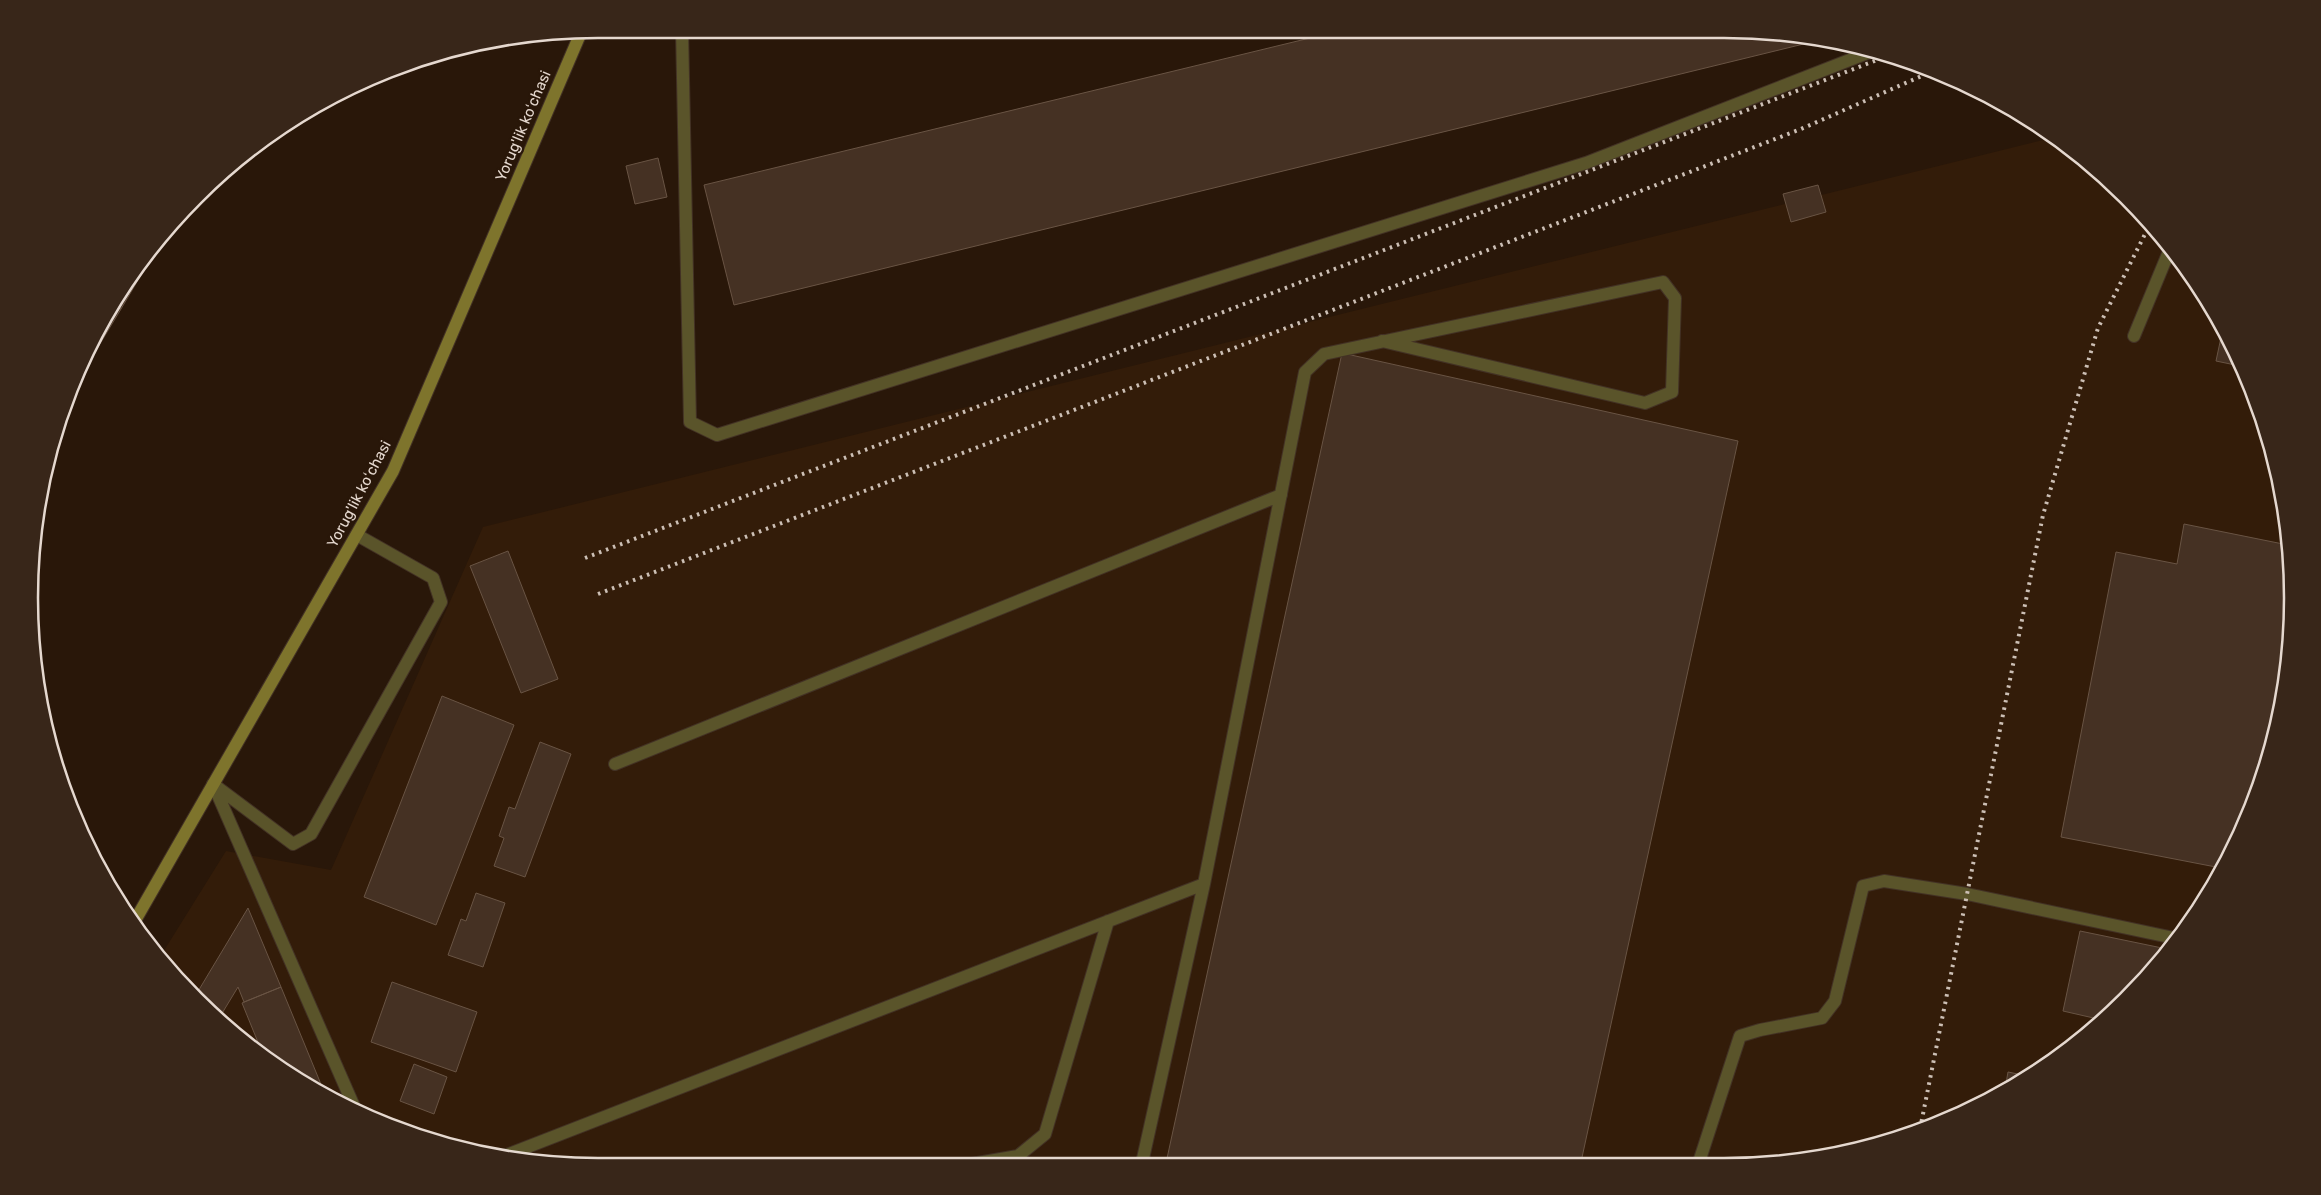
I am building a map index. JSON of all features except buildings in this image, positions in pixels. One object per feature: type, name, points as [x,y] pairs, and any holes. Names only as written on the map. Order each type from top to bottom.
[{"type":"main road","name":"Yorug'lik koʻchasi","points":[[137,916],[393,471],[578,39]]},
{"type":"lane","points":[[682,38],[690,422],[717,435],[1586,163],[1861,55]]},
{"type":"lane","points":[[2134,336],[2167,256]]},
{"type":"lane","points":[[1143,1158],[1204,884],[1304,372],[1324,354],[1663,282],[1675,298],[1672,392],[1645,403],[1382,342]]},
{"type":"lane","points":[[616,764],[1281,495]]},
{"type":"lane","points":[[213,784],[293,844],[311,834],[441,602],[433,578],[357,535]]},
{"type":"lane","points":[[213,784],[351,1101]]},
{"type":"lane","points":[[1700,1158],[1740,1036],[1760,1030],[1822,1018],[1835,1001],[1863,886],[1884,881],[1967,894],[2169,937]]},
{"type":"lane","points":[[515,1152],[1204,884]]},
{"type":"lane","points":[[1006,1158],[1018,1156],[1045,1134],[1108,921]]},
{"type":"shaded area","points":[[2045,139],[2093,176],[2145,228],[2189,286],[2226,350],[2254,417],[2273,488],[2279,524],[2284,598],[2279,671],[2273,707],[2254,778],[2226,845],[2189,909],[2145,967],[2093,1019],[2064,1042],[2035,1063],[1971,1100],[1904,1128],[1833,1147],[1797,1153],[1724,1158],[598,1158],[524,1153],[488,1147],[417,1128],[350,1100],[286,1063],[228,1019],[176,967],[164,951],[226,851],[331,870],[483,527]]},
{"type":"railway","points":[[585,558],[1878,60]]},
{"type":"railway","points":[[598,594],[1801,129],[1924,75]]},
{"type":"railway","points":[[1922,1121],[2043,515],[2098,328],[2147,230]]}]
